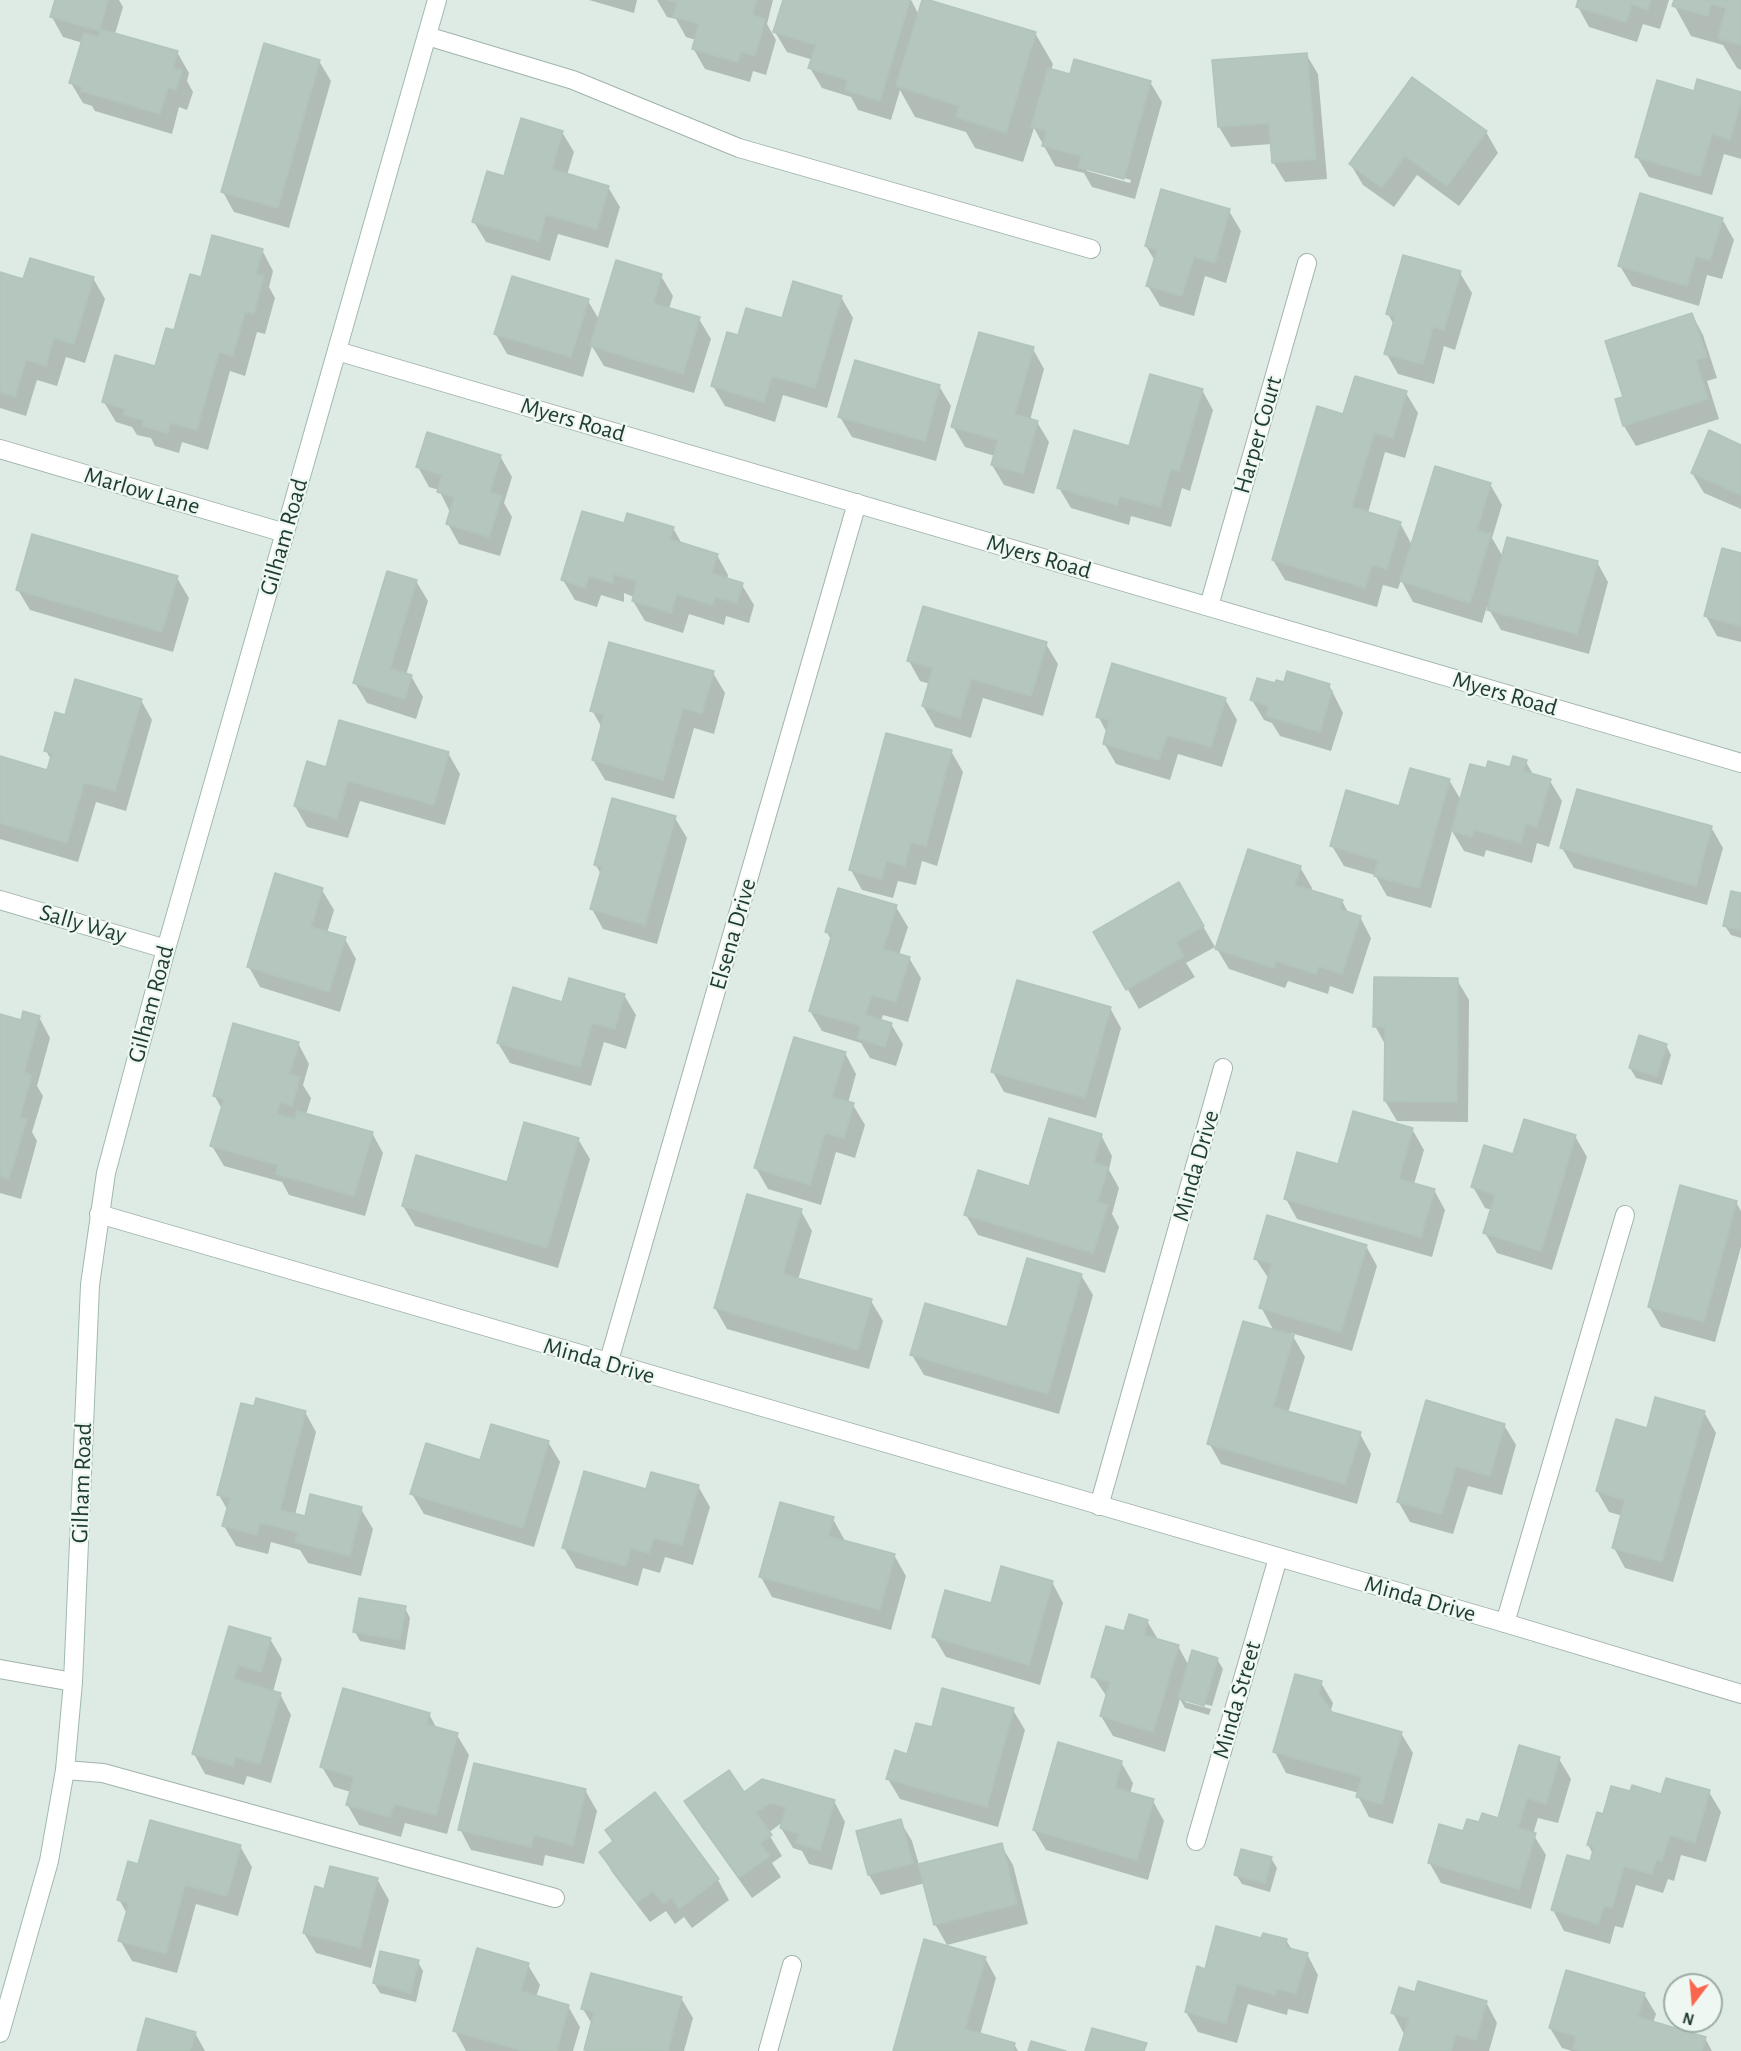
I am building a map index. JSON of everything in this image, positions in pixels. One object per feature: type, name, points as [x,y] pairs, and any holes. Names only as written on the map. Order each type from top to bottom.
[{"type":"street","name":"Gilham Road","points":[[0,2033],[49,1861],[65,1770],[73,1682],[90,1285],[106,1173],[166,949],[437,0]]},
{"type":"street","points":[[427,36],[573,80],[739,148],[1091,249]]},
{"type":"street","name":"Harper Court","points":[[1209,606],[1307,263]]},
{"type":"street","name":"Myers Road","points":[[337,351],[1741,763]]},
{"type":"street","name":"Marlow Lane","points":[[0,449],[285,533]]},
{"type":"street","name":"Elsena Drive","points":[[608,1364],[857,503]]},
{"type":"street","name":"Sally Way","points":[[0,900],[166,949]]},
{"type":"street","name":"Minda Drive","points":[[1099,1506],[1223,1068]]},
{"type":"street","name":"Minda Drive","points":[[99,1215],[1505,1623],[1741,1694]]},
{"type":"street","points":[[1505,1623],[1625,1215]]},
{"type":"street","name":"Minda Street","points":[[1196,1841],[1278,1558]]},
{"type":"street","points":[[0,1669],[73,1682]]},
{"type":"street","points":[[65,1770],[102,1773],[555,1898]]},
{"type":"street","points":[[768,2051],[792,1965]]},
{"type":"building","points":[[55,0],[108,0],[100,29],[178,51],[173,68],[182,70],[176,90],[168,88],[160,114],[81,91],[82,87],[69,83],[84,33],[99,37],[100,31],[50,17]]},
{"type":"building","points":[[667,0],[757,0],[752,15],[765,19],[755,56],[741,52],[738,62],[692,49],[699,24],[673,17],[677,2]]},
{"type":"building","points":[[783,0],[910,0],[880,101],[845,90],[847,80],[808,68],[816,45],[773,32]]},
{"type":"building","points":[[922,0],[929,0],[1036,32],[1006,133],[956,117],[959,106],[896,86]]},
{"type":"building","points":[[1578,0],[1651,0],[1648,10],[1632,4],[1626,22],[1576,7]]},
{"type":"building","points":[[1674,0],[1741,0],[1741,45],[1718,38],[1726,8],[1711,4],[1708,16],[1672,6]]},
{"type":"building","points":[[264,43],[320,60],[278,208],[221,192]]},
{"type":"building","points":[[1307,53],[1316,159],[1272,163],[1269,123],[1218,127],[1212,60]]},
{"type":"building","points":[[1074,59],[1151,81],[1124,179],[1078,167],[1081,156],[1042,146],[1046,131],[1031,127],[1048,68],[1070,74]]},
{"type":"building","points":[[1412,77],[1487,131],[1447,186],[1405,156],[1382,188],[1349,164]]},
{"type":"building","points":[[1697,79],[1741,92],[1741,102],[1730,140],[1712,134],[1700,176],[1635,157],[1657,80],[1694,91]]},
{"type":"building","points":[[521,118],[563,131],[552,169],[609,186],[597,229],[546,215],[539,241],[472,222],[487,171],[504,176]]},
{"type":"building","points":[[1161,189],[1230,209],[1215,263],[1194,257],[1182,296],[1146,286],[1157,250],[1145,246]]},
{"type":"building","points":[[1640,193],[1723,218],[1710,260],[1696,256],[1687,286],[1618,266]]},
{"type":"building","points":[[212,235],[263,249],[256,274],[264,276],[254,314],[245,312],[233,356],[219,352],[197,430],[170,423],[168,433],[142,426],[144,420],[123,415],[125,409],[102,402],[115,355],[155,366],[166,328],[174,330],[190,274],[201,277]]},
{"type":"building","points":[[1403,255],[1461,271],[1444,330],[1433,327],[1423,364],[1384,354],[1395,317],[1386,314]]},
{"type":"building","points":[[30,258],[94,277],[74,344],[54,338],[46,366],[26,360],[15,397],[0,392],[0,272],[23,279]]},
{"type":"building","points":[[616,260],[662,274],[653,303],[700,317],[683,374],[590,346]]},
{"type":"building","points":[[512,276],[589,299],[571,357],[494,334]]},
{"type":"building","points":[[793,281],[842,296],[815,388],[772,376],[764,402],[711,386],[727,332],[738,335],[746,308],[782,318]]},
{"type":"building","points":[[1692,313],[1707,357],[1696,360],[1708,399],[1623,426],[1615,399],[1623,397],[1605,341]]},
{"type":"building","points":[[979,332],[1034,347],[1015,414],[1038,421],[1023,474],[991,465],[998,440],[951,427]]},
{"type":"building","points":[[855,360],[940,385],[925,441],[838,417]]},
{"type":"building","points":[[1150,374],[1203,389],[1179,471],[1171,469],[1160,507],[1120,496],[1117,505],[1057,488],[1074,430],[1129,446]]},
{"type":"building","points":[[1355,376],[1407,391],[1393,438],[1374,433],[1352,507],[1401,522],[1387,569],[1372,565],[1365,588],[1272,560],[1317,406],[1343,414]]},
{"type":"building","points":[[1709,430],[1741,445],[1741,495],[1691,473]]},
{"type":"building","points":[[427,432],[501,455],[490,492],[502,496],[489,537],[446,524],[454,497],[437,492],[442,475],[416,467]]},
{"type":"building","points":[[1435,466],[1491,483],[1477,530],[1491,534],[1470,603],[1400,581]]},
{"type":"building","points":[[582,511],[624,523],[627,513],[674,527],[670,539],[718,554],[711,573],[743,583],[737,603],[715,597],[712,605],[677,594],[671,613],[632,601],[637,581],[613,574],[613,583],[589,576],[585,588],[561,580]]},
{"type":"building","points":[[32,534],[178,576],[162,632],[16,590]]},
{"type":"building","points":[[1507,537],[1598,561],[1577,634],[1487,610]]},
{"type":"building","points":[[1722,548],[1741,553],[1741,626],[1704,616]]},
{"type":"building","points":[[387,571],[417,580],[390,669],[412,675],[405,699],[353,683]]},
{"type":"building","points":[[923,606],[1047,642],[1031,696],[971,679],[960,718],[922,706],[933,668],[907,661]]},
{"type":"building","points":[[609,642],[714,671],[702,714],[683,708],[663,780],[592,760],[604,715],[590,711]]},
{"type":"building","points":[[1112,663],[1226,698],[1211,747],[1167,735],[1159,760],[1103,744],[1109,720],[1096,717]]},
{"type":"building","points":[[1287,671],[1330,684],[1328,690],[1332,691],[1320,732],[1266,716],[1269,706],[1250,700],[1257,678],[1275,683],[1276,680],[1284,682]]},
{"type":"building","points":[[75,679],[142,699],[115,791],[84,783],[67,843],[0,823],[0,756],[47,770],[52,753],[44,751],[55,712],[65,715]]},
{"type":"building","points":[[339,720],[449,752],[434,805],[348,781],[337,819],[294,806],[307,761],[326,767]]},
{"type":"building","points":[[886,733],[952,750],[926,846],[911,842],[905,866],[886,861],[882,879],[849,870]]},
{"type":"building","points":[[1513,756],[1527,760],[1523,771],[1551,779],[1537,827],[1526,824],[1521,843],[1474,830],[1472,837],[1451,831],[1470,764],[1486,768],[1488,761],[1510,767]]},
{"type":"building","points":[[1410,768],[1450,779],[1419,888],[1374,876],[1378,860],[1330,846],[1346,790],[1399,806]]},
{"type":"building","points":[[1577,789],[1712,826],[1696,886],[1560,848]]},
{"type":"building","points":[[612,798],[676,816],[645,925],[590,909],[602,867],[594,865]]},
{"type":"building","points":[[1248,849],[1301,866],[1295,885],[1343,900],[1340,909],[1361,916],[1342,974],[1319,966],[1316,974],[1276,961],[1274,968],[1215,949]]},
{"type":"building","points":[[275,873],[323,888],[311,927],[346,937],[329,992],[247,967]]},
{"type":"building","points":[[1179,882],[1204,926],[1176,942],[1184,956],[1126,990],[1093,932]]},
{"type":"building","points":[[838,888],[897,905],[883,949],[910,957],[896,1002],[872,995],[865,1015],[892,1023],[885,1047],[857,1038],[861,1026],[809,1011],[832,934],[825,932]]},
{"type":"building","points":[[1731,891],[1741,893],[1741,930],[1723,926]]},
{"type":"building","points":[[1374,977],[1458,978],[1457,1102],[1384,1101],[1385,1027],[1373,1027]]},
{"type":"building","points":[[569,978],[625,994],[615,1029],[592,1023],[580,1067],[497,1043],[513,987],[562,1002]]},
{"type":"building","points":[[1017,980],[1111,1007],[1085,1098],[991,1072]]},
{"type":"building","points":[[23,1011],[40,1016],[24,1072],[32,1075],[20,1117],[27,1119],[9,1179],[0,1176],[0,1014],[21,1020]]},
{"type":"building","points":[[233,1023],[299,1042],[290,1074],[300,1077],[292,1106],[280,1102],[277,1114],[295,1119],[297,1111],[373,1132],[354,1196],[276,1174],[278,1165],[210,1146],[224,1099],[213,1096]]},
{"type":"building","points":[[1639,1035],[1667,1044],[1657,1076],[1629,1068]]},
{"type":"building","points":[[794,1037],[846,1052],[832,1097],[854,1103],[844,1138],[825,1133],[810,1185],[754,1168]]},
{"type":"building","points":[[1353,1111],[1413,1128],[1399,1179],[1435,1189],[1421,1237],[1284,1199],[1297,1152],[1338,1164]]},
{"type":"building","points":[[1049,1118],[1102,1134],[1094,1162],[1108,1167],[1098,1202],[1108,1205],[1093,1253],[964,1215],[978,1170],[1029,1186]]},
{"type":"building","points":[[1524,1119],[1576,1135],[1541,1251],[1483,1233],[1495,1195],[1471,1187],[1484,1145],[1513,1154]]},
{"type":"building","points":[[524,1122],[579,1138],[547,1248],[402,1206],[416,1155],[507,1182]]},
{"type":"building","points":[[1680,1185],[1737,1201],[1704,1322],[1648,1307]]},
{"type":"building","points":[[747,1194],[802,1209],[783,1274],[872,1299],[858,1350],[714,1308]]},
{"type":"building","points":[[1267,1215],[1367,1245],[1341,1332],[1259,1308],[1272,1264],[1254,1259]]},
{"type":"building","points":[[1027,1258],[1082,1274],[1048,1394],[910,1355],[925,1303],[1007,1327]]},
{"type":"building","points":[[1243,1321],[1294,1335],[1273,1407],[1361,1432],[1345,1484],[1207,1444]]},
{"type":"building","points":[[1655,1397],[1705,1411],[1662,1562],[1612,1548],[1625,1500],[1596,1491],[1616,1419],[1647,1428]]},
{"type":"building","points":[[256,1398],[306,1411],[280,1510],[305,1516],[310,1494],[362,1507],[350,1556],[295,1542],[298,1532],[260,1523],[257,1535],[222,1526],[230,1498],[217,1495],[241,1403],[254,1406]]},
{"type":"building","points":[[1426,1400],[1505,1424],[1490,1476],[1456,1466],[1442,1514],[1397,1502]]},
{"type":"building","points":[[491,1424],[549,1441],[523,1528],[410,1494],[426,1443],[480,1460]]},
{"type":"building","points":[[584,1471],[646,1489],[651,1472],[699,1485],[682,1545],[654,1538],[649,1553],[631,1548],[626,1566],[562,1548]]},
{"type":"building","points":[[780,1502],[834,1517],[828,1536],[895,1554],[880,1610],[759,1577]]},
{"type":"building","points":[[1001,1566],[1053,1581],[1029,1665],[932,1637],[945,1590],[991,1603]]},
{"type":"building","points":[[359,1598],[406,1606],[400,1640],[353,1632]]},
{"type":"building","points":[[1129,1614],[1148,1620],[1144,1635],[1179,1645],[1153,1732],[1100,1716],[1110,1682],[1091,1677],[1106,1626],[1124,1631]]},
{"type":"building","points":[[229,1626],[271,1638],[261,1672],[238,1665],[234,1679],[281,1693],[260,1764],[235,1757],[233,1766],[192,1754]]},
{"type":"building","points":[[1192,1650],[1218,1658],[1204,1706],[1178,1698]]},
{"type":"building","points":[[1295,1674],[1322,1681],[1319,1693],[1332,1712],[1402,1732],[1382,1804],[1356,1797],[1362,1777],[1273,1752]]},
{"type":"building","points":[[343,1688],[430,1713],[426,1724],[458,1733],[436,1815],[394,1804],[390,1817],[346,1805],[354,1777],[320,1767]]},
{"type":"building","points":[[942,1688],[1014,1708],[987,1807],[886,1779],[895,1750],[907,1754],[916,1723],[932,1727]]},
{"type":"building","points":[[1058,1742],[1122,1761],[1115,1788],[1154,1799],[1137,1860],[1033,1830]]},
{"type":"building","points":[[1519,1745],[1560,1757],[1546,1804],[1527,1798],[1518,1828],[1536,1833],[1519,1889],[1428,1863],[1439,1824],[1463,1831],[1467,1819],[1479,1822],[1482,1813],[1498,1818]]},
{"type":"building","points":[[474,1763],[586,1789],[573,1845],[534,1835],[531,1847],[458,1830]]},
{"type":"building","points":[[729,1770],[744,1792],[762,1779],[835,1800],[820,1850],[796,1843],[799,1834],[780,1828],[786,1807],[770,1803],[756,1813],[772,1835],[760,1843],[770,1856],[739,1878],[684,1801]]},
{"type":"building","points":[[1666,1778],[1710,1790],[1695,1843],[1670,1835],[1662,1861],[1656,1860],[1652,1874],[1624,1866],[1612,1908],[1604,1906],[1598,1924],[1551,1910],[1567,1855],[1590,1861],[1594,1847],[1587,1845],[1597,1812],[1603,1814],[1611,1786],[1630,1791],[1632,1785],[1661,1794]]},
{"type":"building","points":[[655,1792],[719,1879],[679,1909],[672,1898],[663,1904],[653,1891],[637,1903],[599,1852],[613,1841],[605,1830]]},
{"type":"building","points":[[901,1819],[913,1863],[868,1875],[856,1831]]},
{"type":"building","points":[[150,1820],[241,1845],[227,1896],[185,1885],[166,1954],[118,1941],[129,1903],[117,1900],[128,1861],[138,1864]]},
{"type":"building","points":[[1002,1843],[1017,1904],[934,1925],[918,1864]]},
{"type":"building","points":[[1241,1849],[1272,1857],[1265,1883],[1234,1875]]},
{"type":"building","points":[[330,1866],[378,1878],[360,1948],[303,1933],[315,1886],[324,1889]]},
{"type":"building","points":[[1216,1926],[1261,1938],[1263,1933],[1287,1939],[1285,1947],[1308,1953],[1296,1994],[1277,1989],[1275,1995],[1237,1984],[1226,2023],[1185,2012],[1197,1966],[1205,1969]]},
{"type":"building","points":[[924,1939],[986,1957],[965,2029],[1015,2043],[1013,2051],[893,2051]]},
{"type":"building","points":[[477,1948],[529,1963],[521,1991],[569,2005],[557,2051],[523,2051],[453,2031]]},
{"type":"building","points":[[380,1951],[419,1960],[411,1993],[373,1983]]},
{"type":"building","points":[[1566,1970],[1645,1993],[1638,2017],[1663,2024],[1663,2033],[1692,2033],[1706,2037],[1702,2051],[1580,2051],[1573,2049],[1576,2036],[1549,2028]]},
{"type":"building","points":[[591,1973],[682,1997],[668,2051],[584,2050],[594,2012],[581,2009]]},
{"type":"building","points":[[1418,1981],[1487,2001],[1476,2040],[1456,2034],[1451,2051],[1399,2051],[1409,2018],[1391,2013],[1399,1987],[1415,1992]]},
{"type":"building","points":[[146,2018],[196,2032],[190,2051],[137,2051]]},
{"type":"building","points":[[1092,2028],[1147,2043],[1144,2051],[1085,2051]]},
{"type":"building","points":[[1031,2041],[1066,2051],[1028,2051]]}]
